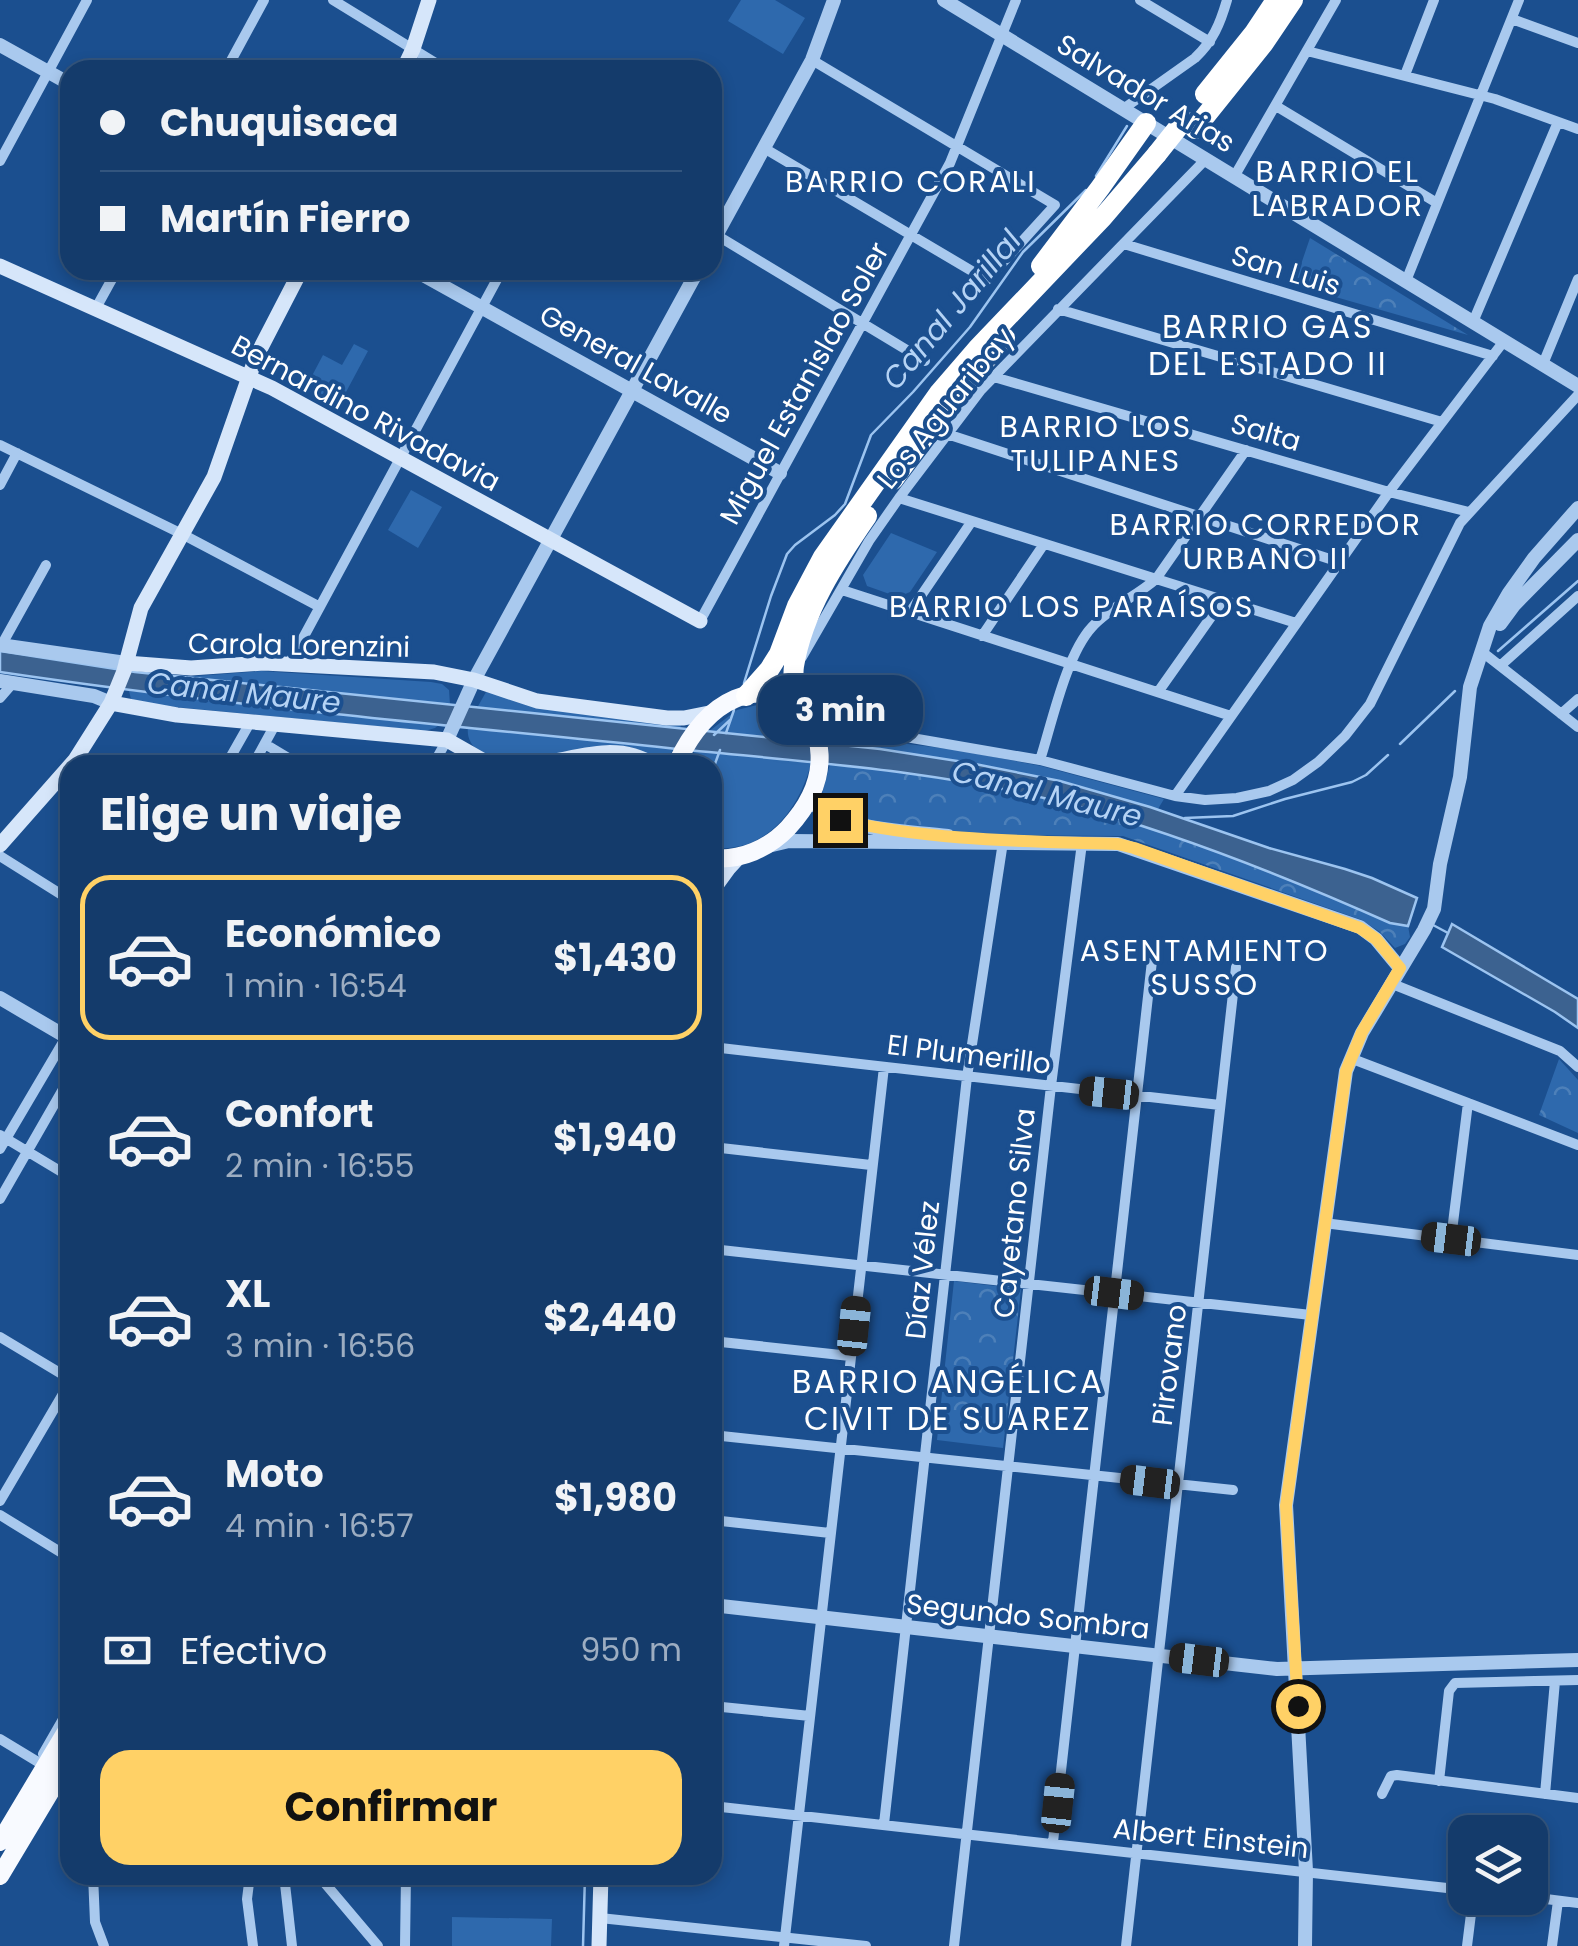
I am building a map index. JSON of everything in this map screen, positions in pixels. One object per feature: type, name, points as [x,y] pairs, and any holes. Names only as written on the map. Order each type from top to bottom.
[{"type":"highway","points":[[1190,125],[1276,0]]},
{"type":"highway","points":[[722,858],[739,857],[761,848],[786,829],[808,800],[820,764],[818,743],[802,713],[794,668],[810,614],[840,556],[952,399],[1112,227],[1190,125],[1264,43],[1292,0]]},
{"type":"highway","points":[[746,696],[769,670],[798,606],[840,530],[1146,122]]},
{"type":"highway","points":[[977,348],[1163,158]]},
{"type":"highway","points":[[681,755],[714,712],[746,696],[766,692],[780,696],[802,713]]},
{"type":"highway","points":[[0,1842],[60,1742]]},
{"type":"highway","points":[[0,1876],[60,1775]]},
{"type":"main road","points":[[408,60],[429,0]]},
{"type":"main road","name":"Bernardino Rivadavia","points":[[0,266],[249,377],[700,621]]},
{"type":"main road","points":[[83,755],[114,696],[139,614],[214,476],[256,357],[296,280]]},
{"type":"main road","name":"Carola Lorenzini","points":[[125,667],[264,663],[434,672],[545,702],[667,718],[714,712]]},
{"type":"main road","points":[[114,696],[152,712],[451,733],[478,755]]},
{"type":"main road","points":[[582,755],[634,755]]},
{"type":"main road","points":[[0,845],[60,782]]},
{"type":"main road","points":[[722,877],[739,857]]},
{"type":"main road","points":[[599,1946],[601,1885]]},
{"type":"street","points":[[0,161],[87,0]]},
{"type":"street","points":[[231,60],[264,0]]},
{"type":"street","points":[[333,0],[431,60]]},
{"type":"street","points":[[722,223],[812,60],[834,0]]},
{"type":"street","name":"Salvador Arias","points":[[944,0],[1578,386]]},
{"type":"street","name":"Miguel Estanislao Soler","points":[[700,621],[958,146],[1016,0]]},
{"type":"street","points":[[1140,0],[1210,42]]},
{"type":"street","points":[[1123,109],[1195,58],[1220,26],[1227,0]]},
{"type":"street","points":[[1234,176],[1336,0]]},
{"type":"street","points":[[1405,75],[1434,0]]},
{"type":"street","points":[[1406,281],[1519,0]]},
{"type":"street","points":[[1512,19],[1578,43]]},
{"type":"street","points":[[0,44],[60,79]]},
{"type":"street","points":[[1307,51],[1482,96],[1578,129]]},
{"type":"street","points":[[764,148],[987,280],[1055,205],[812,60]]},
{"type":"street","points":[[1276,106],[1437,203]]},
{"type":"street","points":[[1474,322],[1558,122]]},
{"type":"street","name":"Los Aguaribay","points":[[794,668],[898,498],[947,434],[1058,309],[1206,159]]},
{"type":"street","points":[[722,242],[924,361]]},
{"type":"street","name":"San Luis","points":[[1124,244],[1493,356]]},
{"type":"street","points":[[1542,364],[1578,279]]},
{"type":"street","points":[[96,308],[111,280]]},
{"type":"street","name":"General Lavalle","points":[[432,280],[780,473]]},
{"type":"street","points":[[289,664],[496,280]]},
{"type":"street","points":[[439,755],[474,680],[693,280]]},
{"type":"street","points":[[1058,309],[1442,422]]},
{"type":"street","points":[[1174,796],[1389,492],[1504,341]]},
{"type":"street","name":"Salta","points":[[994,377],[1469,512]]},
{"type":"street","points":[[802,713],[849,735],[906,737],[1040,760],[1174,796],[1221,800],[1269,791],[1293,780],[1346,736],[1370,704],[1456,528],[1578,395]]},
{"type":"street","points":[[947,434],[1339,562]]},
{"type":"street","points":[[0,444],[320,607]]},
{"type":"street","points":[[1040,760],[1071,664],[1092,628],[1156,579],[1246,450]]},
{"type":"street","points":[[0,485],[18,453]]},
{"type":"street","points":[[898,498],[1296,623]]},
{"type":"street","points":[[1305,1946],[1306,1871],[1286,1506],[1346,1071],[1436,902],[1441,856],[1456,800],[1470,686],[1490,626],[1516,582],[1578,508]]},
{"type":"street","points":[[910,612],[972,522]]},
{"type":"street","points":[[1482,648],[1514,605],[1578,540]]},
{"type":"street","points":[[982,636],[1044,544]]},
{"type":"street","points":[[0,646],[46,564]]},
{"type":"street","points":[[842,590],[1231,716]]},
{"type":"street","points":[[1500,666],[1578,596]]},
{"type":"street","points":[[1158,692],[1222,600]]},
{"type":"street","name":"Carola Lorenzini","points":[[0,646],[125,667]]},
{"type":"street","points":[[1482,648],[1578,727]]},
{"type":"street","points":[[0,698],[6,682],[114,696]]},
{"type":"street","points":[[1561,714],[1578,699]]},
{"type":"street","points":[[232,755],[251,720]]},
{"type":"street","points":[[259,755],[276,723]]},
{"type":"street","points":[[265,744],[283,755]]},
{"type":"street","points":[[808,800],[824,813],[865,826],[1003,842]]},
{"type":"street","points":[[761,848],[789,841],[1118,844],[1350,923],[1370,934],[1400,968]]},
{"type":"street","name":"Díaz Vélez","points":[[884,1824],[966,1077],[1003,842]]},
{"type":"street","name":"Cayetano Silva","points":[[954,1946],[1082,843]]},
{"type":"street","points":[[0,856],[60,894]]},
{"type":"street","points":[[1054,1842],[1153,952]]},
{"type":"street","name":"Pirovano","points":[[1126,1946],[1236,967]]},
{"type":"street","points":[[1390,983],[1560,1051],[1578,1067]]},
{"type":"street","points":[[0,998],[60,1031]]},
{"type":"street","name":"El Plumerillo","points":[[722,1048],[1220,1105]]},
{"type":"street","points":[[60,1050],[2,1141],[60,1171]]},
{"type":"street","points":[[1350,1058],[1578,1146]]},
{"type":"street","points":[[784,1942],[884,1067]]},
{"type":"street","points":[[0,1199],[60,1095]]},
{"type":"street","points":[[1451,1239],[1468,1103]]},
{"type":"street","points":[[722,1149],[871,1165]]},
{"type":"street","points":[[1324,1222],[1578,1255]]},
{"type":"street","points":[[722,1250],[1311,1315]]},
{"type":"street","points":[[0,1336],[60,1374]]},
{"type":"street","points":[[722,1343],[850,1356]]},
{"type":"street","points":[[0,1501],[60,1397]]},
{"type":"street","points":[[722,1435],[1234,1490]]},
{"type":"street","points":[[0,1515],[60,1552]]},
{"type":"street","points":[[722,1521],[830,1533]]},
{"type":"street","name":"Segundo Sombra","points":[[722,1606],[1296,1670],[1578,1660]]},
{"type":"street","points":[[1440,1782],[1452,1685],[1578,1680]]},
{"type":"street","points":[[1544,1794],[1555,1681]]},
{"type":"street","points":[[722,1707],[810,1716]]},
{"type":"street","points":[[0,1826],[60,1724]]},
{"type":"street","points":[[0,1739],[38,1762]]},
{"type":"street","points":[[1382,1794],[1391,1776],[1578,1798]]},
{"type":"street","points":[[54,1785],[60,1779]]},
{"type":"street","name":"Albert Einstein","points":[[722,1807],[1448,1888]]},
{"type":"street","points":[[93,1885],[95,1922],[104,1946]]},
{"type":"street","points":[[249,1885],[253,1946]]},
{"type":"street","points":[[285,1885],[292,1946]]},
{"type":"street","points":[[326,1885],[378,1946]]},
{"type":"street","points":[[403,1885],[405,1946]]},
{"type":"street","points":[[1548,1900],[1578,1903]]},
{"type":"street","points":[[1552,1946],[1558,1901]]},
{"type":"street","points":[[1467,1946],[1471,1915]]},
{"type":"street","points":[[600,1918],[784,1942],[866,1946]]},
{"type":"green space","points":[[741,0],[775,0],[805,18],[783,54],[728,21]]},
{"type":"green space","points":[[1310,238],[1468,335],[1294,285]]},
{"type":"green space","points":[[354,344],[368,351],[338,407],[305,389],[323,355],[342,365]]},
{"type":"green space","points":[[411,490],[442,507],[418,548],[388,530]]},
{"type":"green space","points":[[891,533],[937,552],[910,592],[898,597],[867,586],[863,575]]},
{"type":"green space","points":[[261,671],[431,682],[449,690],[450,705],[184,677]]},
{"type":"green space","points":[[129,691],[440,724],[425,731],[144,704],[131,699]]},
{"type":"green space","points":[[486,692],[681,726],[679,729],[477,708]]},
{"type":"green space","points":[[765,703],[794,715],[810,742],[708,732],[737,710]]},
{"type":"green space","points":[[468,727],[674,748],[670,755],[484,755],[468,734]]},
{"type":"green space","points":[[875,740],[1041,766],[1164,799],[1158,809],[1060,781],[874,749]]},
{"type":"green space","points":[[695,750],[811,763],[799,796],[779,824],[751,843],[722,848],[722,755],[693,755]]},
{"type":"green space","points":[[830,764],[981,785],[1111,816],[1232,857],[1390,923],[1408,926],[1410,937],[1395,948],[1362,920],[1123,836],[983,835],[861,821],[825,805],[822,794]]},
{"type":"green space","points":[[1559,1059],[1578,1080],[1578,1133],[1539,1115]]},
{"type":"green space","points":[[954,1281],[1021,1289],[1003,1448],[937,1440]]},
{"type":"green space","points":[[452,1917],[552,1919],[551,1946],[452,1946]]},
{"type":"water","points":[[0,651],[135,672],[880,749],[970,763],[1060,781],[1150,807],[1372,878],[1417,898],[1408,926],[1390,923],[1194,843],[1072,805],[973,783],[83,684],[0,672]]},
{"type":"water","points":[[1452,924],[1578,999],[1578,1028],[1442,947]]},
{"type":"waterway","name":"Canal Jarillal","points":[[1096,176],[1127,126]]},
{"type":"waterway","name":"Canal Jarillal","points":[[744,683],[787,554],[845,504],[871,435],[970,327],[1023,252],[1086,190]]},
{"type":"waterway","points":[[1498,651],[1578,581]]},
{"type":"waterway","points":[[1400,744],[1455,691]]},
{"type":"waterway","points":[[726,733],[734,710]]},
{"type":"waterway","points":[[714,735],[730,720]]},
{"type":"waterway","name":"Canal Jarillal","points":[[718,755],[720,750]]},
{"type":"waterway","points":[[1185,818],[1233,816],[1352,782],[1388,755]]},
{"type":"waterway","name":"Canal Maure","points":[[1433,925],[1448,933]]},
{"type":"waterway","name":"Canal Jarillal","points":[[583,1946],[585,1885]]},
{"type":"district","name":"BARRIO CORALI","points":[[911,182]]},
{"type":"district","name":"BARRIO EL LABRADOR","points":[[1338,189]]},
{"type":"district","name":"BARRIO GAS DEL ESTADO II","points":[[1268,346]]},
{"type":"district","name":"BARRIO LOS TULIPANES","points":[[1096,444]]},
{"type":"district","name":"BARRIO CORREDOR URBANO II","points":[[1266,542]]},
{"type":"district","name":"BARRIO LOS PARAÍSOS","points":[[1072,607]]},
{"type":"district","name":"ASENTAMIENTO SUSSO","points":[[1205,968]]},
{"type":"district","name":"BARRIO ANGÉLICA CIVIT DE SUAREZ","points":[[948,1400]]},
{"type":"route","points":[[840,820],[1003,842],[1118,844],[1134,848],[1360,928],[1376,939],[1400,968],[1362,1032],[1346,1071],[1287,1488],[1298,1706]]}]
